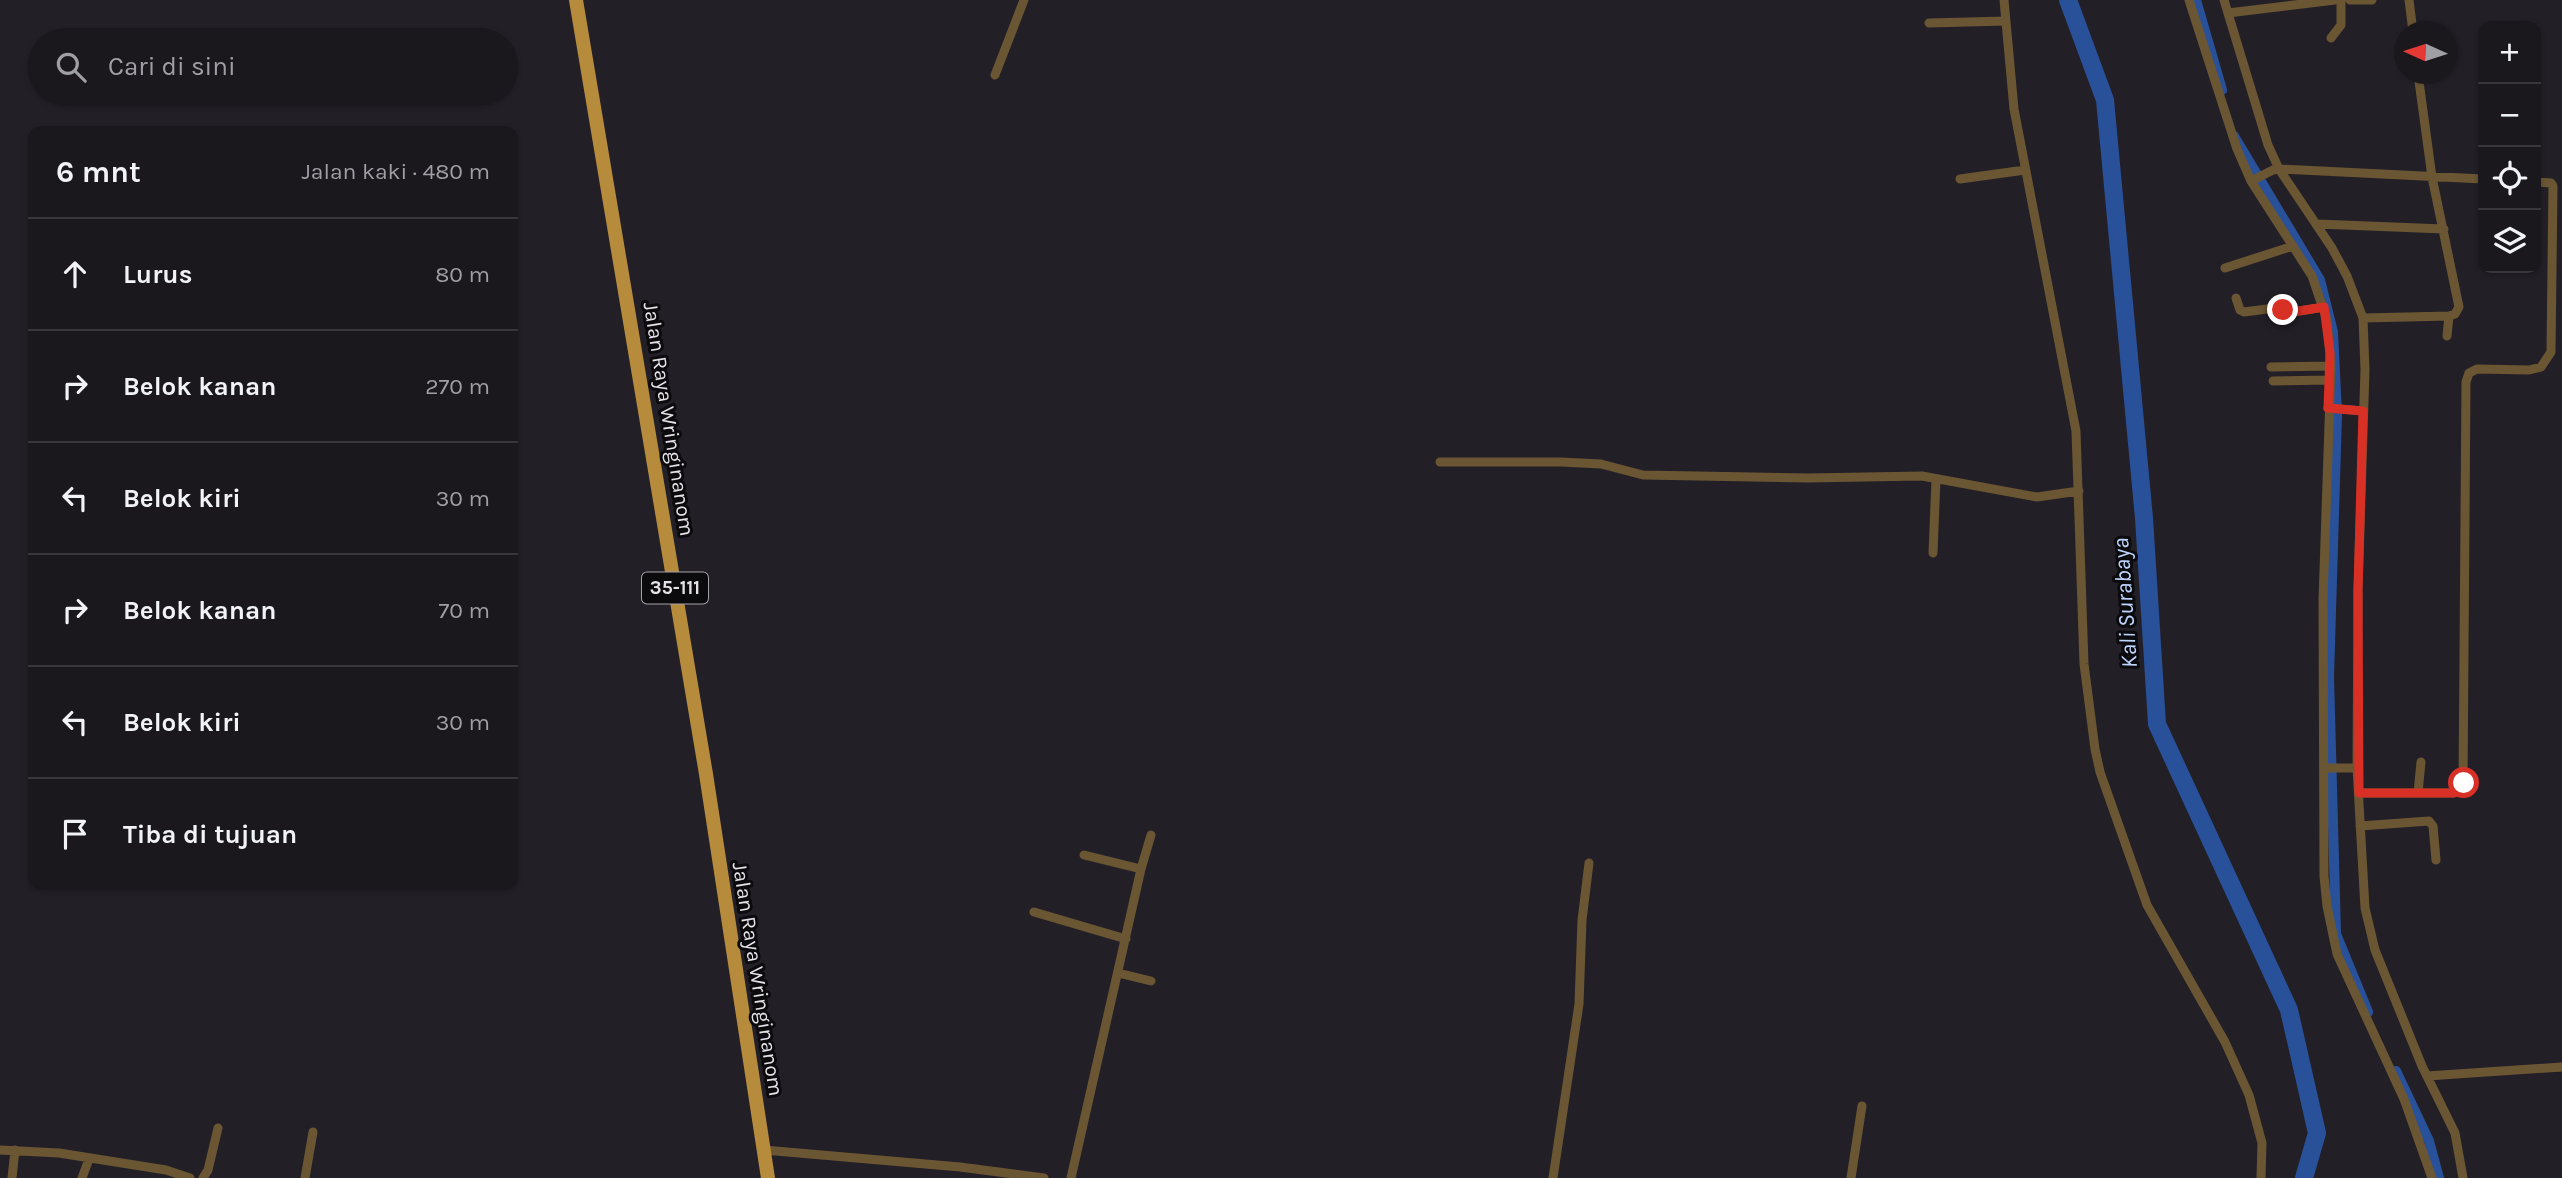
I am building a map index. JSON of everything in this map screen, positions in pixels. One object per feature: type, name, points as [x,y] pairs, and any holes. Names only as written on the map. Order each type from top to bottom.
[{"type":"main road","name":"Jalan Raya Wringinanom","points":[[576,0],[704,761],[768,1178]]},
{"type":"street","points":[[995,75],[1024,0]]},
{"type":"street","points":[[2004,0],[2011,87],[2075,423],[2084,664],[2089,718],[2100,772],[2147,905],[2225,1042],[2249,1095],[2262,1143],[2261,1178]]},
{"type":"street","points":[[2189,0],[2225,115],[2253,180],[2312,276],[2324,307],[2330,339],[2323,579],[2326,768],[2324,876],[2334,943],[2404,1099],[2432,1178]]},
{"type":"street","points":[[2224,0],[2276,169],[2318,224],[2347,276],[2363,318],[2365,370],[2359,411],[2353,768],[2365,826],[2365,908],[2371,941],[2427,1076],[2455,1133],[2463,1178]]},
{"type":"street","points":[[2228,13],[2335,0]]},
{"type":"street","points":[[2331,38],[2342,25],[2341,0]]},
{"type":"street","points":[[2350,0],[2372,0]]},
{"type":"street","points":[[2409,0],[2412,21]]},
{"type":"street","points":[[1928,23],[2006,21]]},
{"type":"street","points":[[2363,318],[2449,316],[2455,314],[2459,302],[2432,177],[2419,84]]},
{"type":"street","points":[[2253,180],[2276,169],[2478,179]]},
{"type":"street","points":[[1960,179],[2025,170]]},
{"type":"street","points":[[2359,793],[2457,793],[2464,783],[2466,391],[2468,376],[2472,370],[2529,370],[2541,367],[2551,352],[2553,186],[2551,183],[2541,182]]},
{"type":"street","points":[[2318,224],[2444,229]]},
{"type":"street","points":[[2225,268],[2292,246]]},
{"type":"street","points":[[2236,298],[2240,310],[2244,312],[2275,307],[2293,312],[2324,307]]},
{"type":"street","points":[[2447,337],[2449,316]]},
{"type":"street","points":[[2272,367],[2330,366]]},
{"type":"street","points":[[2273,382],[2330,380]]},
{"type":"street","points":[[2329,408],[2359,411]]},
{"type":"street","points":[[1440,461],[1601,464],[1643,475],[1808,478],[1910,476],[2037,497],[2079,491]]},
{"type":"street","points":[[1933,553],[1936,479]]},
{"type":"street","points":[[2418,793],[2421,762]]},
{"type":"street","points":[[2326,768],[2353,768]]},
{"type":"street","points":[[2365,826],[2429,821],[2433,826],[2436,860]]},
{"type":"street","points":[[1070,1178],[1151,835]]},
{"type":"street","points":[[1084,855],[1141,869]]},
{"type":"street","points":[[1553,1178],[1579,1004],[1589,863]]},
{"type":"street","points":[[1034,912],[1126,939]]},
{"type":"street","points":[[1118,973],[1152,981]]},
{"type":"street","points":[[2427,1076],[2562,1067]]},
{"type":"street","points":[[1851,1178],[1862,1106]]},
{"type":"street","points":[[203,1178],[208,1170],[218,1128]]},
{"type":"street","points":[[305,1178],[313,1132]]},
{"type":"street","points":[[0,1150],[59,1153],[166,1170],[190,1178]]},
{"type":"street","points":[[12,1178],[15,1150]]},
{"type":"street","points":[[764,1150],[960,1167],[1044,1178]]},
{"type":"street","points":[[82,1178],[89,1158]]},
{"type":"waterway","name":"Kali Surabaya","points":[[2068,0],[2105,100],[2144,518],[2157,724],[2289,1010],[2317,1133],[2304,1178]]},
{"type":"waterway","points":[[2196,0],[2222,90]]},
{"type":"waterway","points":[[2234,136],[2320,280],[2333,332],[2337,415],[2329,677],[2336,934],[2368,1012]]},
{"type":"waterway","points":[[2396,1071],[2429,1141],[2439,1178]]},
{"type":"route","points":[[2283,310],[2293,312],[2324,307],[2330,353],[2328,408],[2363,411],[2358,590],[2359,793],[2457,793],[2464,783]]}]
